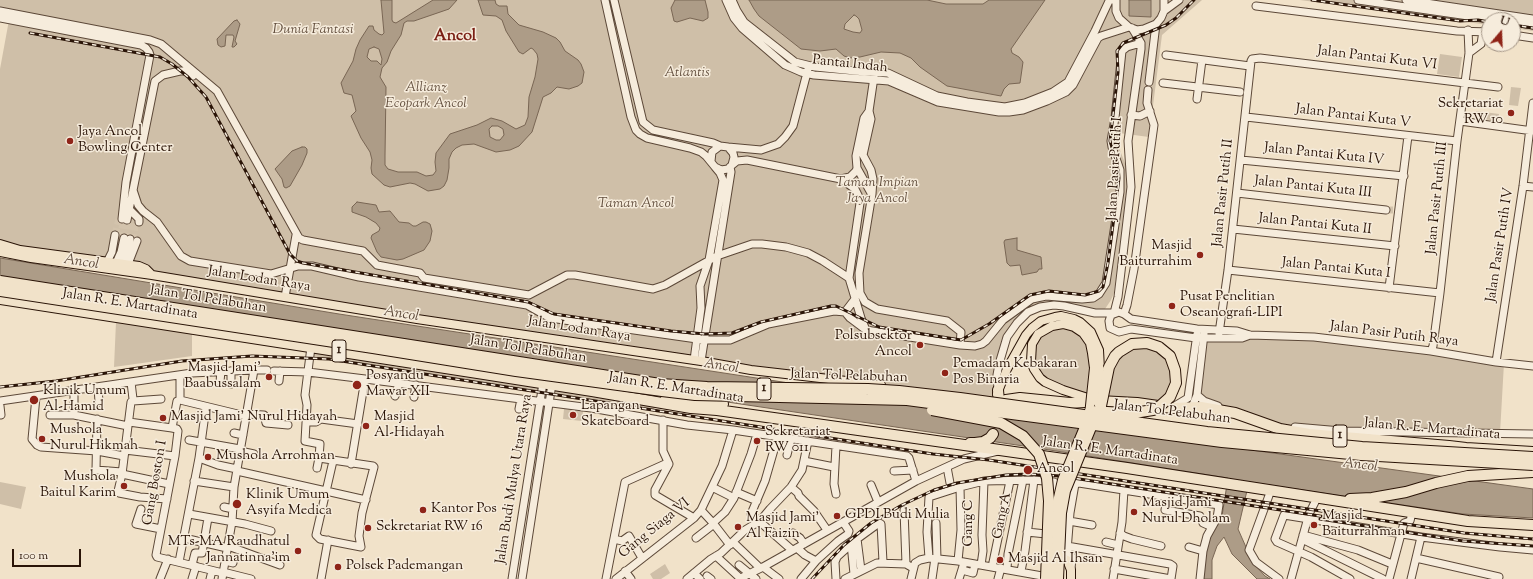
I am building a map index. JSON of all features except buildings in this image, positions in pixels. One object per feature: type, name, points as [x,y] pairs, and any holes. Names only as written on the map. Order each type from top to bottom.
[{"type":"highway","name":"Jalan Tol Pelabuhan","points":[[0,281],[660,384],[766,389],[876,390],[960,398],[1020,408],[1207,432],[1362,447],[1533,457]]},
{"type":"highway","name":"Jalan Tol Pelabuhan","points":[[0,292],[662,392],[695,395],[907,400],[1222,442],[1360,455],[1533,465]]},
{"type":"highway","name":"Jalan R. E. Martadinata","points":[[0,292],[975,443],[983,442],[990,438],[993,434]]},
{"type":"highway","name":"Jalan R. E. Martadinata","points":[[0,300],[311,347],[691,408],[717,410],[998,448],[1015,453],[1251,487],[1468,521],[1533,525]]},
{"type":"highway","points":[[0,304],[163,330],[192,329]]},
{"type":"highway","points":[[1020,408],[1075,410],[1083,411],[1091,411],[1099,412],[1125,413],[1153,410],[1170,397],[1176,383],[1173,362],[1165,351],[1154,345],[1137,343],[1123,348],[1114,356],[1109,368],[1101,406],[1099,410],[1098,414],[1090,432]]},
{"type":"highway","points":[[998,390],[999,405],[993,434],[993,443],[998,448]]},
{"type":"highway","name":"Jalan R. E. Martadinata","points":[[999,405],[1006,400],[1020,398],[1077,403],[1099,401],[1172,408],[1192,407],[1235,413],[1289,431],[1407,437],[1449,446],[1533,452]]},
{"type":"highway","points":[[823,399],[901,406],[985,419],[1001,423],[1023,436],[1039,454],[1047,478],[1049,501],[1043,578]]},
{"type":"highway","points":[[1449,446],[1478,443],[1533,445]]},
{"type":"highway","points":[[1321,499],[1372,498],[1406,492],[1436,482],[1468,476],[1496,473],[1533,472]]},
{"type":"main road","name":"Jalan Lodan Raya","points":[[0,244],[20,250],[142,267],[152,275]]},
{"type":"main road","name":"Jalan Lodan Raya","points":[[0,252],[697,360],[751,370],[842,380],[986,400],[995,397],[998,390]]},
{"type":"main road","points":[[998,390],[1007,368],[1026,335],[1041,321],[1061,316],[1080,322],[1091,332],[1098,350],[1098,405],[1090,432],[1066,491],[1062,513],[1059,579]]},
{"type":"main road","points":[[1052,579],[1054,522],[1057,502],[1062,480],[1089,415],[1097,369],[1087,338],[1078,330],[1069,325],[1057,324],[1046,328],[1038,334],[1032,344],[1031,361],[1040,378],[1045,382],[1069,392],[1099,401]]},
{"type":"main road","points":[[1043,578],[1043,564],[1050,557],[1060,557],[1067,560],[1071,570],[1071,579]]},
{"type":"street","points":[[605,0],[631,117],[636,130],[647,138],[695,149],[701,152],[713,164],[723,180],[709,260],[700,286],[701,339]]},
{"type":"street","points":[[614,0],[642,122],[653,130],[728,147],[761,150],[778,144],[793,126],[809,66]]},
{"type":"street","name":"Pantai Indah","points":[[726,0],[734,18],[742,28],[772,54],[807,74],[892,82],[934,101],[954,106],[999,112],[1023,110],[1066,92],[1073,85],[1100,36],[1131,28],[1144,29],[1156,24]]},
{"type":"street","name":"Pantai Indah","points":[[732,0],[744,22],[793,65],[888,73],[926,92],[947,99],[1000,106],[1014,106],[1024,103],[1053,92],[1068,82],[1109,1],[1111,0]]},
{"type":"street","points":[[132,190],[142,211],[157,222],[181,256],[190,261],[271,274],[290,268],[304,266],[327,268],[359,277],[527,305],[550,318],[701,339],[730,340],[768,324],[834,310],[845,312],[850,318],[866,330],[960,345],[970,346],[982,344],[1003,320],[1032,299],[1046,296],[1089,299],[1097,296],[1103,290],[1107,274],[1120,192],[1120,170],[1111,141],[1115,118],[1121,53],[1123,49],[1140,42],[1131,28],[1119,18],[1116,11],[1116,0]]},
{"type":"street","points":[[1156,24],[1164,11],[1164,0]]},
{"type":"street","points":[[1164,11],[1179,0]]},
{"type":"street","points":[[1358,0],[1481,18]]},
{"type":"street","points":[[1406,0],[1533,19]]},
{"type":"street","points":[[1256,6],[1457,31],[1468,30],[1481,31]]},
{"type":"street","points":[[0,11],[141,45],[146,48],[150,55],[126,182],[125,216]]},
{"type":"street","points":[[0,18],[161,44],[217,91],[296,236],[303,240],[363,251],[377,265],[420,273],[424,278],[529,295],[567,275],[576,275],[653,289],[665,285],[717,256],[752,244],[786,247],[808,253],[849,278]]},
{"type":"street","points":[[1521,23],[1533,25]]},
{"type":"street","name":"Jalan Pasir Putih I","points":[[1124,314],[1128,305],[1134,269],[1154,125],[1147,100],[1156,24]]},
{"type":"street","name":"Jalan Pasir Putih III","points":[[1433,350],[1457,141],[1469,53],[1468,30]]},
{"type":"street","points":[[1521,36],[1533,38]]},
{"type":"street","name":"Jalan Pasir Putih I","points":[[1114,313],[1118,296],[1130,187],[1131,176],[1128,147],[1140,42]]},
{"type":"street","points":[[1469,53],[1481,44]]},
{"type":"street","points":[[1166,56],[1250,66]]},
{"type":"street","name":"Jalan Pantai Kuta VI","points":[[1252,58],[1256,57],[1498,87]]},
{"type":"street","name":"Jalan Pasir Putih II","points":[[1219,334],[1233,229],[1252,58]]},
{"type":"street","points":[[1197,99],[1202,60]]},
{"type":"street","points":[[125,216],[155,81],[160,76],[177,71],[186,71],[195,77],[201,77]]},
{"type":"street","points":[[874,72],[869,111],[871,119],[863,154],[872,173],[872,194],[858,279],[860,293],[865,302],[877,309],[947,322],[961,332],[960,345]]},
{"type":"street","points":[[145,83],[153,85]]},
{"type":"street","points":[[1163,83],[1240,92]]},
{"type":"street","name":"Jalan Pasir Putih IV","points":[[1496,362],[1531,131],[1533,103]]},
{"type":"street","points":[[869,111],[864,118],[856,150],[857,168],[872,194]]},
{"type":"street","points":[[1131,115],[1140,116],[1150,111]]},
{"type":"street","name":"Jalan Pantai Kuta V","points":[[1246,117],[1457,141]]},
{"type":"street","points":[[1460,121],[1531,131]]},
{"type":"street","points":[[1389,288],[1395,246],[1393,210],[1404,176],[1408,136]]},
{"type":"street","points":[[720,146],[712,152],[713,164],[721,170],[731,166],[737,161],[747,160],[841,178],[850,177],[856,172],[857,168]]},
{"type":"street","points":[[697,360],[717,256],[731,166],[734,157],[728,147]]},
{"type":"street","name":"Jalan Pantai Kuta IV","points":[[1241,160],[1404,176]]},
{"type":"street","points":[[841,178],[857,191],[860,203],[849,278],[866,330]]},
{"type":"street","points":[[1523,186],[1533,187]]},
{"type":"street","name":"Jalan Pantai Kuta III","points":[[1237,193],[1393,210]]},
{"type":"street","points":[[125,216],[139,219],[139,222]]},
{"type":"street","points":[[858,221],[867,222]]},
{"type":"street","name":"Jalan Pantai Kuta II","points":[[1233,229],[1395,246]]},
{"type":"street","points":[[285,297],[296,236]]},
{"type":"street","points":[[126,239],[117,263],[112,252],[126,239]]},
{"type":"street","name":"Jalan Pantai Kuta I","points":[[1228,270],[1440,293]]},
{"type":"street","points":[[845,312],[855,299]]},
{"type":"street","name":"Jalan Pasir Putih Raya","points":[[998,390],[999,364],[1006,342],[1017,323],[1028,312],[1040,307],[1054,305],[1095,312],[1119,312],[1132,320],[1201,329],[1219,334]]},
{"type":"street","name":"Jalan Pasir Putih Raya","points":[[1114,313],[1110,318],[1109,325],[1116,332],[1131,329],[1204,338],[1237,331],[1250,335],[1314,337],[1433,350],[1496,362],[1533,366]]},
{"type":"street","points":[[1172,408],[1188,398],[1196,338],[1201,329]]},
{"type":"street","points":[[1192,407],[1197,395],[1204,338],[1201,329]]},
{"type":"street","points":[[311,347],[305,395],[307,405],[305,441],[320,444],[317,468]]},
{"type":"street","points":[[222,575],[232,522],[234,487],[246,415],[245,399],[254,370]]},
{"type":"street","points":[[0,401],[74,392],[180,375],[220,371],[254,370],[308,372],[591,408],[687,425],[778,436],[808,442],[908,456],[916,481]]},
{"type":"street","points":[[220,371],[220,382]]},
{"type":"street","points":[[231,371],[231,384]]},
{"type":"street","points":[[274,371],[279,381]]},
{"type":"street","points":[[180,375],[180,400],[246,415],[264,415],[266,423],[288,425]]},
{"type":"street","points":[[351,464],[365,379]]},
{"type":"street","points":[[382,389],[383,381]]},
{"type":"street","points":[[131,382],[133,399]]},
{"type":"street","points":[[396,396],[400,383]]},
{"type":"street","name":"Jalan Budi Mulya Utara Raya","points":[[512,579],[540,402],[547,384]]},
{"type":"street","name":"Jalan Budi Mulya Utara Raya","points":[[522,579],[549,403],[547,384]]},
{"type":"street","points":[[414,397],[416,386]]},
{"type":"street","points":[[98,388],[99,402]]},
{"type":"street","points":[[74,392],[74,415]]},
{"type":"street","points":[[1197,395],[1210,403],[1252,414],[1286,426],[1407,437],[1533,434]]},
{"type":"street","points":[[36,397],[32,439],[41,447],[175,456]]},
{"type":"street","points":[[519,410],[521,399]]},
{"type":"street","points":[[161,400],[132,401],[118,492],[140,497],[167,499]]},
{"type":"street","name":"Gang Boston I","points":[[180,400],[176,401],[172,428],[177,429],[178,431],[175,456],[156,555],[157,557],[194,566],[222,575],[248,579]]},
{"type":"street","points":[[0,406],[1,415]]},
{"type":"street","points":[[179,562],[189,514],[206,407]]},
{"type":"street","points":[[50,415],[74,415],[129,424],[172,428]]},
{"type":"street","points":[[97,419],[97,451],[93,470],[122,473],[169,484]]},
{"type":"street","points":[[306,422],[316,422],[321,419],[358,424]]},
{"type":"street","points":[[663,420],[663,451],[669,464]]},
{"type":"street","points":[[537,421],[546,422]]},
{"type":"street","name":"Gang Siaga VI","points":[[616,579],[694,518],[701,510],[722,466],[733,430]]},
{"type":"street","points":[[234,433],[243,435]]},
{"type":"street","points":[[696,538],[725,512],[735,495],[757,434]]},
{"type":"street","points":[[778,436],[765,481],[751,514],[760,521],[764,527],[798,547],[805,555],[816,561]]},
{"type":"street","points":[[787,455],[791,439]]},
{"type":"street","points":[[189,440],[254,454]]},
{"type":"street","points":[[687,579],[745,530],[760,521],[791,487],[802,470],[808,442]]},
{"type":"street","points":[[836,446],[834,467],[834,484],[836,494]]},
{"type":"street","points":[[743,578],[916,481],[964,459],[998,448]]},
{"type":"street","points":[[198,458],[237,470],[366,500]]},
{"type":"street","points":[[319,458],[374,467],[362,514],[359,536],[361,547],[317,538],[316,535],[333,461]]},
{"type":"street","points":[[804,461],[834,467]]},
{"type":"street","points":[[606,579],[626,480],[665,464],[669,464]]},
{"type":"street","points":[[669,464],[656,484],[655,495],[694,518]]},
{"type":"street","points":[[947,468],[950,483]]},
{"type":"street","points":[[894,472],[913,470]]},
{"type":"street","points":[[529,476],[537,477]]},
{"type":"street","points":[[933,557],[927,532],[928,497],[984,481],[1023,480]]},
{"type":"street","name":"Gang A","points":[[998,579],[1005,568],[1023,480],[1054,482],[1051,519],[1046,534]]},
{"type":"street","points":[[1021,569],[1025,551],[1026,532],[1034,480]]},
{"type":"street","name":"Gang C","points":[[972,576],[980,564],[984,481]]},
{"type":"street","points":[[992,565],[1010,481]]},
{"type":"street","points":[[194,482],[234,487]]},
{"type":"street","points":[[1071,570],[1072,557],[1067,551],[1067,546],[1072,498],[1076,483],[1219,506],[1217,518],[1207,536],[1203,551],[1200,579]]},
{"type":"street","points":[[871,485],[878,502]]},
{"type":"street","points":[[712,487],[757,501]]},
{"type":"street","points":[[791,487],[814,511],[827,530]]},
{"type":"street","points":[[959,579],[962,570],[960,560],[960,487]]},
{"type":"street","points":[[1113,579],[1123,512],[1124,490]]},
{"type":"street","points":[[1270,490],[1249,550],[1256,562],[1279,579]]},
{"type":"street","points":[[1167,498],[1164,510],[1200,516],[1203,523],[1212,527]]},
{"type":"street","points":[[1291,579],[1308,518],[1321,499]]},
{"type":"street","points":[[224,508],[233,509]]},
{"type":"street","points":[[141,509],[136,524],[162,529]]},
{"type":"street","points":[[701,510],[731,543],[762,568],[779,579]]},
{"type":"street","points":[[904,510],[906,564]]},
{"type":"street","points":[[1389,579],[1404,523],[1410,521],[1412,513]]},
{"type":"street","points":[[189,514],[271,531]]},
{"type":"street","points":[[1350,579],[1298,551],[1277,542],[1275,539],[1284,515],[1421,537],[1533,550]]},
{"type":"street","points":[[192,579],[195,553],[202,553],[208,518]]},
{"type":"street","points":[[1069,521],[1092,525]]},
{"type":"street","points":[[801,579],[816,561],[847,535],[849,531],[843,522]]},
{"type":"street","points":[[836,579],[836,560],[854,542],[879,523],[881,524],[883,562]]},
{"type":"street","points":[[932,579],[936,523]]},
{"type":"street","points":[[1026,532],[1046,534],[1043,564]]},
{"type":"street","points":[[793,533],[800,538],[798,547]]},
{"type":"street","points":[[1120,533],[1123,536],[1132,539],[1161,546]]},
{"type":"street","points":[[847,535],[854,542],[860,570]]},
{"type":"street","points":[[614,539],[622,541],[629,536],[642,558]]},
{"type":"street","points":[[1302,537],[1321,540],[1358,550],[1392,564]]},
{"type":"street","points":[[1302,537],[1317,547],[1383,579]]},
{"type":"street","points":[[1411,579],[1421,537]]},
{"type":"street","points":[[184,538],[228,547],[280,565]]},
{"type":"street","points":[[321,579],[328,540]]},
{"type":"street","points":[[1317,547],[1321,540]]},
{"type":"street","points":[[854,542],[854,574]]},
{"type":"street","points":[[1106,542],[1118,544]]},
{"type":"street","points":[[1067,546],[1157,561],[1173,566],[1171,579],[1152,577],[1114,569]]},
{"type":"street","points":[[1189,547],[1203,551]]},
{"type":"street","points":[[716,556],[743,578],[756,579]]},
{"type":"street","points":[[911,579],[915,563],[920,560],[933,557],[1021,569],[1043,578]]},
{"type":"street","points":[[1416,558],[1499,577]]},
{"type":"street","points":[[161,579],[168,559]]},
{"type":"street","points":[[225,561],[233,563]]},
{"type":"street","points":[[845,579],[860,570],[883,562],[906,564],[914,568]]},
{"type":"street","points":[[739,564],[743,578]]},
{"type":"street","points":[[962,570],[972,576]]},
{"type":"street","points":[[210,579],[212,571]]},
{"type":"street","points":[[625,571],[631,579]]},
{"type":"street","points":[[694,573],[706,578]]},
{"type":"green space","name":"Taman Impian Jaya Ancol","points":[[0,0],[1202,0],[1162,35],[1149,137],[1119,133],[1118,145],[1126,166],[1128,191],[1114,293],[1111,300],[1103,312],[1072,308],[1034,309],[1007,337],[995,397],[986,400],[282,297],[0,244],[0,69],[9,20],[0,18]]},
{"type":"green space","points":[[1300,0],[1533,0],[1533,31],[1521,29],[1521,12],[1481,12],[1481,24]]},
{"type":"green space","points":[[1440,54],[1462,57],[1459,77],[1437,74]]},
{"type":"green space","points":[[1511,87],[1521,88],[1518,106],[1509,105]]},
{"type":"green space","points":[[1476,111],[1499,114],[1498,121],[1475,118]]},
{"type":"green space","points":[[116,322],[163,330],[192,329],[192,356],[114,367]]},
{"type":"green space","points":[[1060,327],[1071,329],[1081,335],[1087,345],[1090,364],[1088,394],[1059,386],[1046,379],[1038,371],[1034,358],[1034,348],[1041,336]]},
{"type":"green space","points":[[1314,337],[1504,363],[1500,433],[1352,431],[1282,425],[1210,403],[1198,397],[1204,338]]},
{"type":"green space","points":[[1151,347],[1169,361],[1172,380],[1166,394],[1157,402],[1106,398],[1110,376],[1120,356],[1134,348]]},
{"type":"green space","points":[[310,350],[543,383],[541,394],[329,359],[309,358]]},
{"type":"green space","points":[[552,384],[655,401],[654,411],[550,395]]},
{"type":"green space","name":"Lapangan Skateboard","points":[[564,409],[583,411],[582,421],[563,419]]},
{"type":"green space","points":[[0,482],[26,487],[21,509],[0,504]]},
{"type":"green space","points":[[665,564],[670,573],[661,579],[653,579],[650,574]]},
{"type":"water","points":[[381,0],[392,0],[392,20],[396,23],[433,0],[457,0],[449,9],[404,23],[401,35],[391,51],[387,62],[382,68],[380,77],[386,87],[385,165],[388,169],[398,172],[417,172],[426,176],[433,175],[436,171],[436,153],[450,134],[477,125],[491,118],[502,121],[516,129],[525,125],[528,117],[529,97],[535,77],[538,59],[537,54],[531,48],[523,54],[519,52],[506,31],[502,20],[496,16],[483,15],[478,0],[495,0],[496,4],[499,6],[507,6],[508,14],[519,25],[543,32],[556,38],[565,51],[578,60],[581,64],[584,72],[582,83],[569,89],[557,87],[551,93],[543,97],[532,132],[519,146],[510,150],[496,152],[474,144],[462,145],[456,148],[452,152],[449,159],[447,180],[444,186],[440,189],[428,191],[410,183],[390,187],[384,185],[372,174],[372,160],[370,152],[361,138],[351,116],[356,111],[352,95],[344,93],[341,83],[353,61],[360,40],[369,26],[373,26],[374,30],[379,34],[382,35],[384,33]],"holes":[[[374,47],[379,49],[382,59],[381,65],[377,61],[371,61],[367,57],[369,49]],[[492,126],[498,126],[503,129],[504,135],[500,140],[490,137],[489,129]]]},
{"type":"water","points":[[675,0],[705,0],[708,18],[703,21],[690,18],[677,22],[674,21],[671,8]]},
{"type":"water","points":[[749,0],[927,0],[946,4],[983,4],[989,0],[1045,0],[1011,49],[1012,53],[1019,57],[1023,62],[1020,83],[1009,84],[1004,89],[1001,96],[947,86],[920,67],[911,58],[900,53],[881,52],[850,58],[844,56],[836,49],[820,51],[801,49],[759,16]],"holes":[[[854,15],[859,19],[862,30],[860,33],[844,29],[845,24]]]},
{"type":"water","points":[[1129,0],[1151,0],[1151,17],[1129,16]]},
{"type":"water","points":[[237,20],[240,24],[235,41],[237,44],[232,47],[233,35],[226,35],[225,46],[221,47],[218,45],[217,39],[234,21]]},
{"type":"water","points":[[302,147],[307,149],[307,153],[290,186],[286,188],[284,187],[282,179],[275,169],[292,151]]},
{"type":"water","points":[[357,202],[376,205],[379,212],[390,211],[399,222],[409,223],[413,226],[423,222],[430,224],[432,231],[430,241],[424,250],[403,259],[397,260],[381,257],[377,252],[371,238],[372,235],[379,231],[380,228],[376,223],[366,217],[352,212],[352,207]]},
{"type":"water","points":[[1017,238],[1017,250],[1041,257],[1042,269],[1039,269],[1037,272],[1022,275],[1020,265],[1010,266],[1007,263],[1004,242],[1005,240]]},
{"type":"water","points":[[0,258],[339,314],[991,414],[1533,489],[1533,518],[1463,514],[1249,482],[1238,529],[1253,563],[1265,576],[1270,579],[1257,579],[1232,554],[1224,537],[1217,546],[1212,560],[1212,579],[1203,579],[1203,563],[1210,533],[1222,516],[1228,478],[707,399],[0,276]]},
{"type":"tunnel","points":[[1386,210],[1393,210]]},
{"type":"tunnel","points":[[133,214],[136,219],[133,240]]},
{"type":"tunnel","points":[[120,239],[124,217]]},
{"type":"tunnel","points":[[127,240],[130,218]]},
{"type":"tunnel","points":[[115,235],[119,219]]},
{"type":"railway","points":[[30,33],[160,57],[172,64],[188,77],[206,97],[290,254],[297,261],[303,263],[528,302],[554,314],[671,331],[705,334],[732,333],[761,322],[836,306],[879,327],[961,340],[989,324],[1030,295],[1049,291],[1085,295],[1099,291],[1103,287],[1108,263],[1119,178],[1118,166],[1110,141],[1118,72],[1117,51],[1123,43],[1166,25],[1176,18],[1194,0]]},
{"type":"railway","points":[[1312,0],[1460,21],[1481,21]]},
{"type":"railway","points":[[1521,26],[1533,28]]},
{"type":"railway","points":[[0,387],[56,381],[182,361],[252,356],[329,359],[933,454],[989,460],[1464,533],[1533,539]]},
{"type":"railway","points":[[812,579],[844,545],[871,523],[902,505],[934,490],[957,483],[1006,475],[1028,474],[1060,476],[1326,517]]},
{"type":"railway","points":[[1320,519],[1463,541],[1533,546]]},
{"type":"place","name":"Sekretariat RW 10","points":[[1511,113]]},
{"type":"place","name":"Jaya Ancol Bowling Center","points":[[70,141]]},
{"type":"place","name":"Masjid Baiturrahim","points":[[1200,255]]},
{"type":"place","name":"Pusat Penelitian Oseanografi-LIPI","points":[[1172,306]]},
{"type":"place","name":"Polsubsektor Ancol","points":[[920,345]]},
{"type":"place","name":"Pemadam Kebakaran Pos Binaria","points":[[945,373]]},
{"type":"place","name":"Masjid Jami' Baabussalam","points":[[269,377]]},
{"type":"place","name":"Posyandu Mawar XII","points":[[357,385]]},
{"type":"place","name":"Klinik Umum Al-Hamid","points":[[34,400]]},
{"type":"place","name":"Lapangan Skateboard","points":[[573,415]]},
{"type":"place","name":"Masjid Jami' Nurul Hidayah","points":[[163,418]]},
{"type":"place","name":"Masjid Al-Hidayah","points":[[366,426]]},
{"type":"place","name":"Mushola Nurul Hikmah","points":[[42,439]]},
{"type":"place","name":"Sekretariat RW 011","points":[[757,441]]},
{"type":"place","name":"Mushola Arrohman","points":[[208,457]]},
{"type":"place","name":"Ancol","points":[[1028,470]]},
{"type":"place","name":"Mushola Baitul Karim","points":[[124,486]]},
{"type":"place","name":"Klinik Umum Asyifa Medica","points":[[237,504]]},
{"type":"place","name":"Kantor Pos","points":[[423,510]]},
{"type":"place","name":"Masjid Jami Nurul Dholam","points":[[1134,512]]},
{"type":"place","name":"GPDI Budi Mulia","points":[[837,516]]},
{"type":"place","name":"Masjid Baiturrahman","points":[[1314,525]]},
{"type":"place","name":"Masjid Jami' Al Faizin","points":[[738,527]]},
{"type":"place","name":"Sekretariat RW 16","points":[[368,528]]},
{"type":"place","name":"MTs-MA Raudhatul Jannatinna'im","points":[[298,551]]},
{"type":"place","name":"Masjid Al Ihsan","points":[[1000,560]]},
{"type":"place","name":"Polsek Pademangan","points":[[338,567]]},
{"type":"district","name":"Ancol","points":[[455,37]]},
{"type":"park label","name":"Dunia Fantasi","points":[[313,31]]},
{"type":"park label","name":"Atlantis","points":[[687,74]]},
{"type":"park label","name":"Allianz Ecopark Ancol","points":[[426,98]]},
{"type":"park label","name":"Taman Ancol","points":[[636,205]]}]
